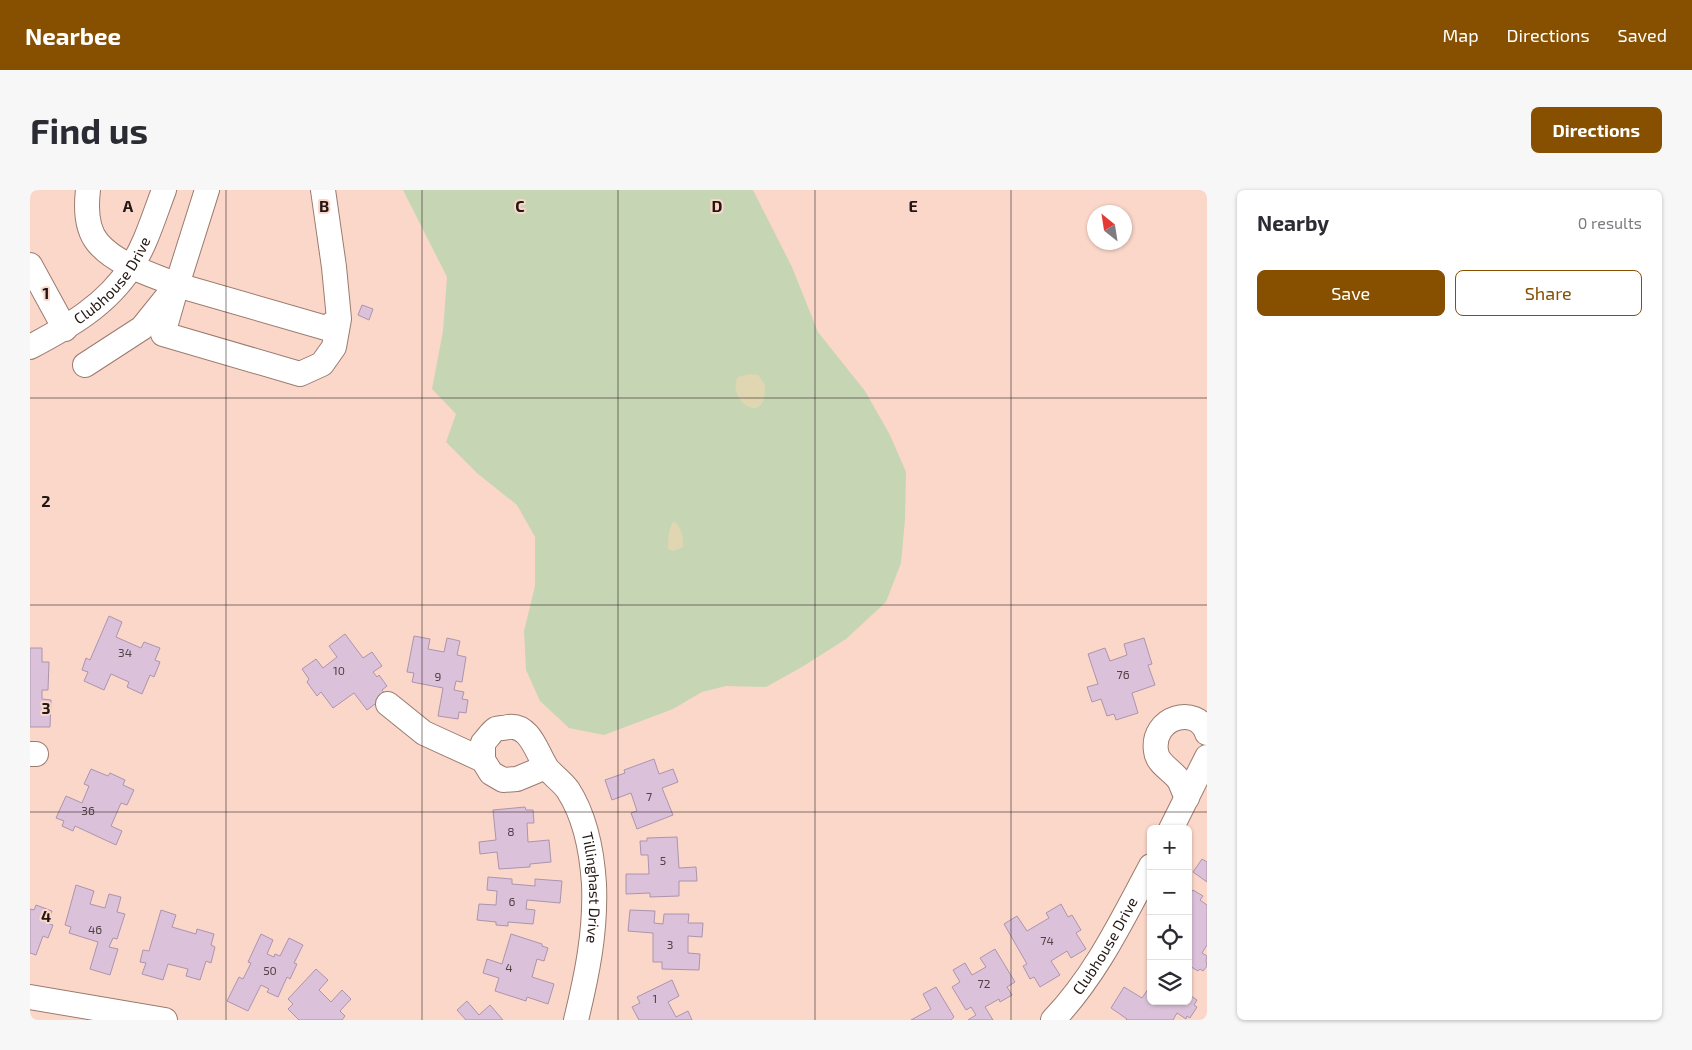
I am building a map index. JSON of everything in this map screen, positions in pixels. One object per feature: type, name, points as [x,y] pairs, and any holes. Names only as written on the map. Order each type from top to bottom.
[{"type":"street","points":[[88,190],[86,207],[90,228],[96,242],[132,267],[177,285],[326,328],[338,319]]},
{"type":"street","name":"Clubhouse Drive","points":[[30,347],[65,329],[99,304],[120,283],[132,267],[144,242],[164,190]]},
{"type":"street","points":[[207,190],[177,285],[164,334],[300,374],[322,364],[334,347],[338,319],[334,267],[324,190]]},
{"type":"street","points":[[30,265],[65,329]]},
{"type":"street","points":[[85,365],[142,328],[177,285]]},
{"type":"street","points":[[388,704],[424,733],[483,760],[490,773],[503,780],[517,779],[546,767]]},
{"type":"street","points":[[1187,798],[1179,780],[1166,768],[1156,753],[1156,737],[1165,723],[1178,717],[1194,719],[1205,727],[1207,733]]},
{"type":"street","name":"Tillinghast Drive","points":[[483,760],[483,743],[496,729],[514,726],[528,734],[537,747],[546,767],[555,774],[568,790],[578,808],[585,827],[592,857],[594,913],[591,952],[576,1020]]},
{"type":"street","points":[[1172,825],[1207,757]]},
{"type":"street","name":"Clubhouse Drive","points":[[1053,1020],[1083,985],[1102,956],[1149,870]]},
{"type":"street","points":[[30,997],[166,1020]]},
{"type":"green space","points":[[403,190],[753,190],[792,267],[818,332],[865,391],[890,435],[906,472],[905,520],[901,563],[886,602],[846,639],[766,687],[726,686],[702,692],[673,709],[604,735],[569,728],[540,701],[526,670],[524,631],[535,586],[535,537],[517,505],[478,474],[446,442],[456,414],[432,389],[443,331],[447,277]]},
{"type":"sand","points":[[750,374],[758,375],[765,385],[764,398],[760,406],[754,408],[747,406],[741,401],[737,394],[736,386],[738,377]]},
{"type":"sand","points":[[674,521],[680,529],[683,547],[673,551],[668,549],[668,542],[669,531]]},
{"type":"building","points":[[362,305],[373,309],[369,320],[358,315]]},
{"type":"building","points":[[109,616],[122,622],[116,637],[141,648],[144,642],[160,648],[155,660],[160,662],[154,677],[150,675],[142,694],[127,687],[129,682],[111,674],[104,690],[84,681],[88,672],[82,670],[86,658],[90,660]]},
{"type":"building","points":[[345,634],[363,658],[372,652],[382,666],[373,672],[377,677],[379,675],[387,686],[382,690],[386,696],[367,710],[354,693],[333,708],[321,692],[317,696],[307,682],[309,679],[302,669],[316,659],[323,668],[337,657],[329,646]]},
{"type":"building","points":[[414,636],[430,639],[428,649],[444,652],[447,638],[460,641],[457,655],[466,657],[462,682],[456,681],[454,690],[464,692],[462,699],[468,700],[466,713],[459,712],[458,719],[438,716],[443,688],[412,682],[414,673],[407,672]]},
{"type":"building","points":[[1144,638],[1152,664],[1148,665],[1155,685],[1132,693],[1138,713],[1116,720],[1114,714],[1107,716],[1101,699],[1092,702],[1087,687],[1098,684],[1088,654],[1105,648],[1110,661],[1127,655],[1124,644]]},
{"type":"building","points":[[30,648],[42,648],[42,662],[49,662],[48,690],[42,690],[42,699],[51,700],[50,727],[30,727]]},
{"type":"building","points":[[654,759],[659,774],[673,769],[678,782],[662,788],[673,815],[637,829],[631,813],[637,811],[631,793],[612,800],[605,780],[625,773],[624,770]]},
{"type":"building","points":[[91,769],[108,776],[110,773],[125,780],[123,785],[134,790],[127,805],[121,803],[111,826],[122,831],[116,845],[75,826],[73,831],[62,826],[64,821],[56,818],[66,796],[82,803],[89,786],[84,784]]},
{"type":"building","points":[[525,807],[526,810],[533,810],[534,823],[527,823],[528,842],[549,840],[551,862],[530,864],[530,867],[499,869],[497,852],[480,854],[479,842],[496,840],[493,810]]},
{"type":"building","points":[[677,837],[679,868],[696,867],[697,881],[679,881],[679,896],[650,897],[650,893],[626,894],[626,874],[649,874],[648,855],[641,855],[640,841],[647,841],[647,838]]},
{"type":"building","points":[[1202,859],[1207,862],[1207,882],[1193,872]]},
{"type":"building","points":[[488,877],[512,879],[512,884],[535,886],[535,879],[562,881],[560,903],[527,900],[526,909],[535,910],[533,924],[508,922],[508,926],[496,925],[496,922],[477,920],[479,904],[496,905],[497,891],[487,890]]},
{"type":"building","points":[[76,885],[94,891],[90,904],[105,908],[109,894],[121,897],[117,912],[125,914],[117,939],[113,938],[109,947],[118,949],[110,975],[90,969],[98,942],[69,933],[71,927],[65,925]]},
{"type":"building","points":[[1192,891],[1203,896],[1200,900],[1207,905],[1207,945],[1202,953],[1207,956],[1207,966],[1203,971],[1200,969],[1198,971],[1192,967]]},
{"type":"building","points":[[1061,904],[1068,917],[1072,915],[1081,930],[1076,933],[1086,949],[1071,958],[1067,951],[1051,961],[1060,975],[1040,987],[1034,977],[1030,979],[1023,966],[1027,964],[1004,924],[1017,916],[1027,931],[1049,918],[1046,913]]},
{"type":"building","points":[[36,905],[52,911],[47,923],[53,925],[48,938],[43,936],[36,955],[30,953],[30,909],[34,910]]},
{"type":"building","points":[[161,910],[176,915],[172,927],[196,934],[197,929],[214,934],[211,945],[215,947],[211,963],[206,961],[200,980],[186,976],[188,969],[168,964],[163,980],[142,974],[146,963],[140,962],[143,950],[149,951]]},
{"type":"building","points":[[630,910],[655,911],[654,923],[663,924],[664,914],[689,914],[688,923],[703,923],[702,937],[688,936],[688,953],[700,954],[699,970],[662,969],[662,962],[653,962],[653,933],[628,931]]},
{"type":"building","points":[[261,934],[273,940],[267,954],[274,957],[275,954],[280,956],[289,938],[303,945],[294,963],[297,964],[290,979],[287,977],[278,997],[267,992],[269,989],[261,985],[248,1011],[227,1001],[239,977],[243,979],[251,963],[248,962]]},
{"type":"building","points":[[511,934],[542,944],[542,946],[548,948],[544,961],[537,959],[532,977],[554,984],[548,1004],[527,997],[526,1001],[495,991],[499,978],[483,973],[487,959],[502,964]]},
{"type":"building","points":[[995,949],[1015,982],[1007,987],[1012,995],[1000,1002],[999,999],[985,1007],[993,1020],[968,1020],[976,1015],[971,1007],[966,1010],[952,987],[960,982],[953,970],[965,963],[972,975],[986,967],[980,958]]},
{"type":"building","points":[[316,969],[328,980],[319,990],[331,1002],[342,990],[351,999],[340,1011],[345,1016],[342,1020],[299,1020],[288,1009],[293,1004],[288,999]]},
{"type":"building","points":[[672,980],[679,996],[668,1002],[676,1017],[688,1011],[692,1020],[639,1020],[632,1007],[640,1003],[637,997]]},
{"type":"building","points":[[936,987],[954,1017],[951,1020],[911,1020],[931,1009],[923,994]]},
{"type":"building","points":[[1124,987],[1142,998],[1147,991],[1147,1005],[1192,1005],[1192,997],[1197,1000],[1194,1005],[1197,1007],[1190,1018],[1187,1016],[1186,1019],[1177,1013],[1173,1020],[1126,1020],[1111,1008]]},
{"type":"building","points":[[467,1001],[479,1015],[490,1005],[503,1020],[466,1020],[457,1010]]}]
